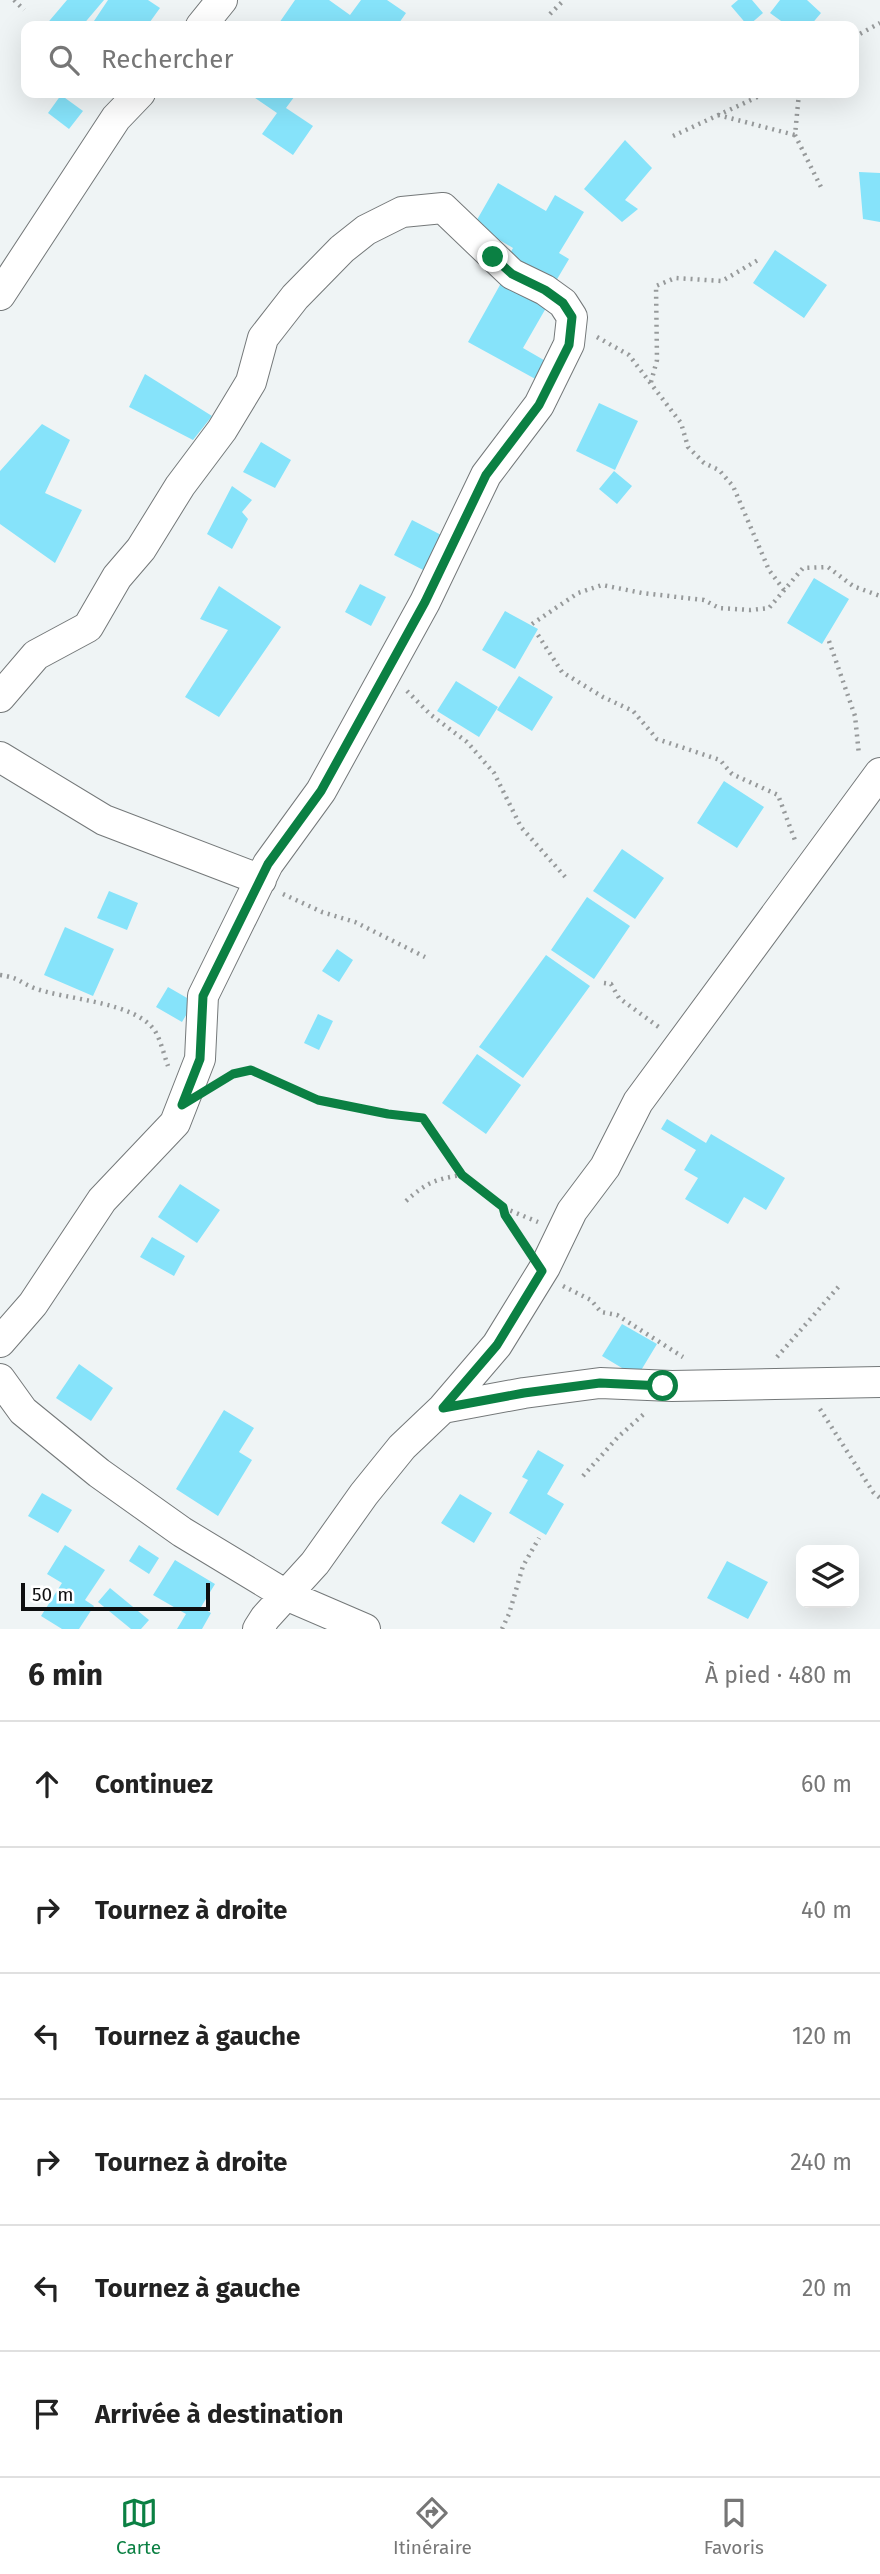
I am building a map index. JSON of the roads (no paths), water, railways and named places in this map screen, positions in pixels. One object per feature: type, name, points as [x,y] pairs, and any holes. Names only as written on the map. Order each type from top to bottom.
[{"type":"street","points":[[205,21],[222,0]]},
{"type":"street","points":[[0,295],[116,118],[135,98]]},
{"type":"street","points":[[0,697],[36,655],[88,627],[117,577],[141,549],[180,486],[222,430],[251,382],[263,338],[295,297],[342,249],[366,230],[402,212],[443,208],[512,274],[545,290],[563,303],[572,317],[569,345],[539,405],[486,475],[425,602],[321,791],[268,864],[203,996],[200,1059],[175,1123],[102,1200],[33,1304],[0,1342]]},
{"type":"street","points":[[0,757],[104,820],[261,880]]},
{"type":"street","points":[[258,1629],[315,1563],[364,1494],[402,1447],[443,1408],[497,1345],[542,1271],[572,1211],[605,1167],[638,1102],[875,781]]},
{"type":"street","points":[[0,1379],[23,1411],[99,1473],[182,1532],[285,1595],[365,1629]]},
{"type":"street","points":[[443,1408],[600,1383],[663,1386],[880,1382]]}]
